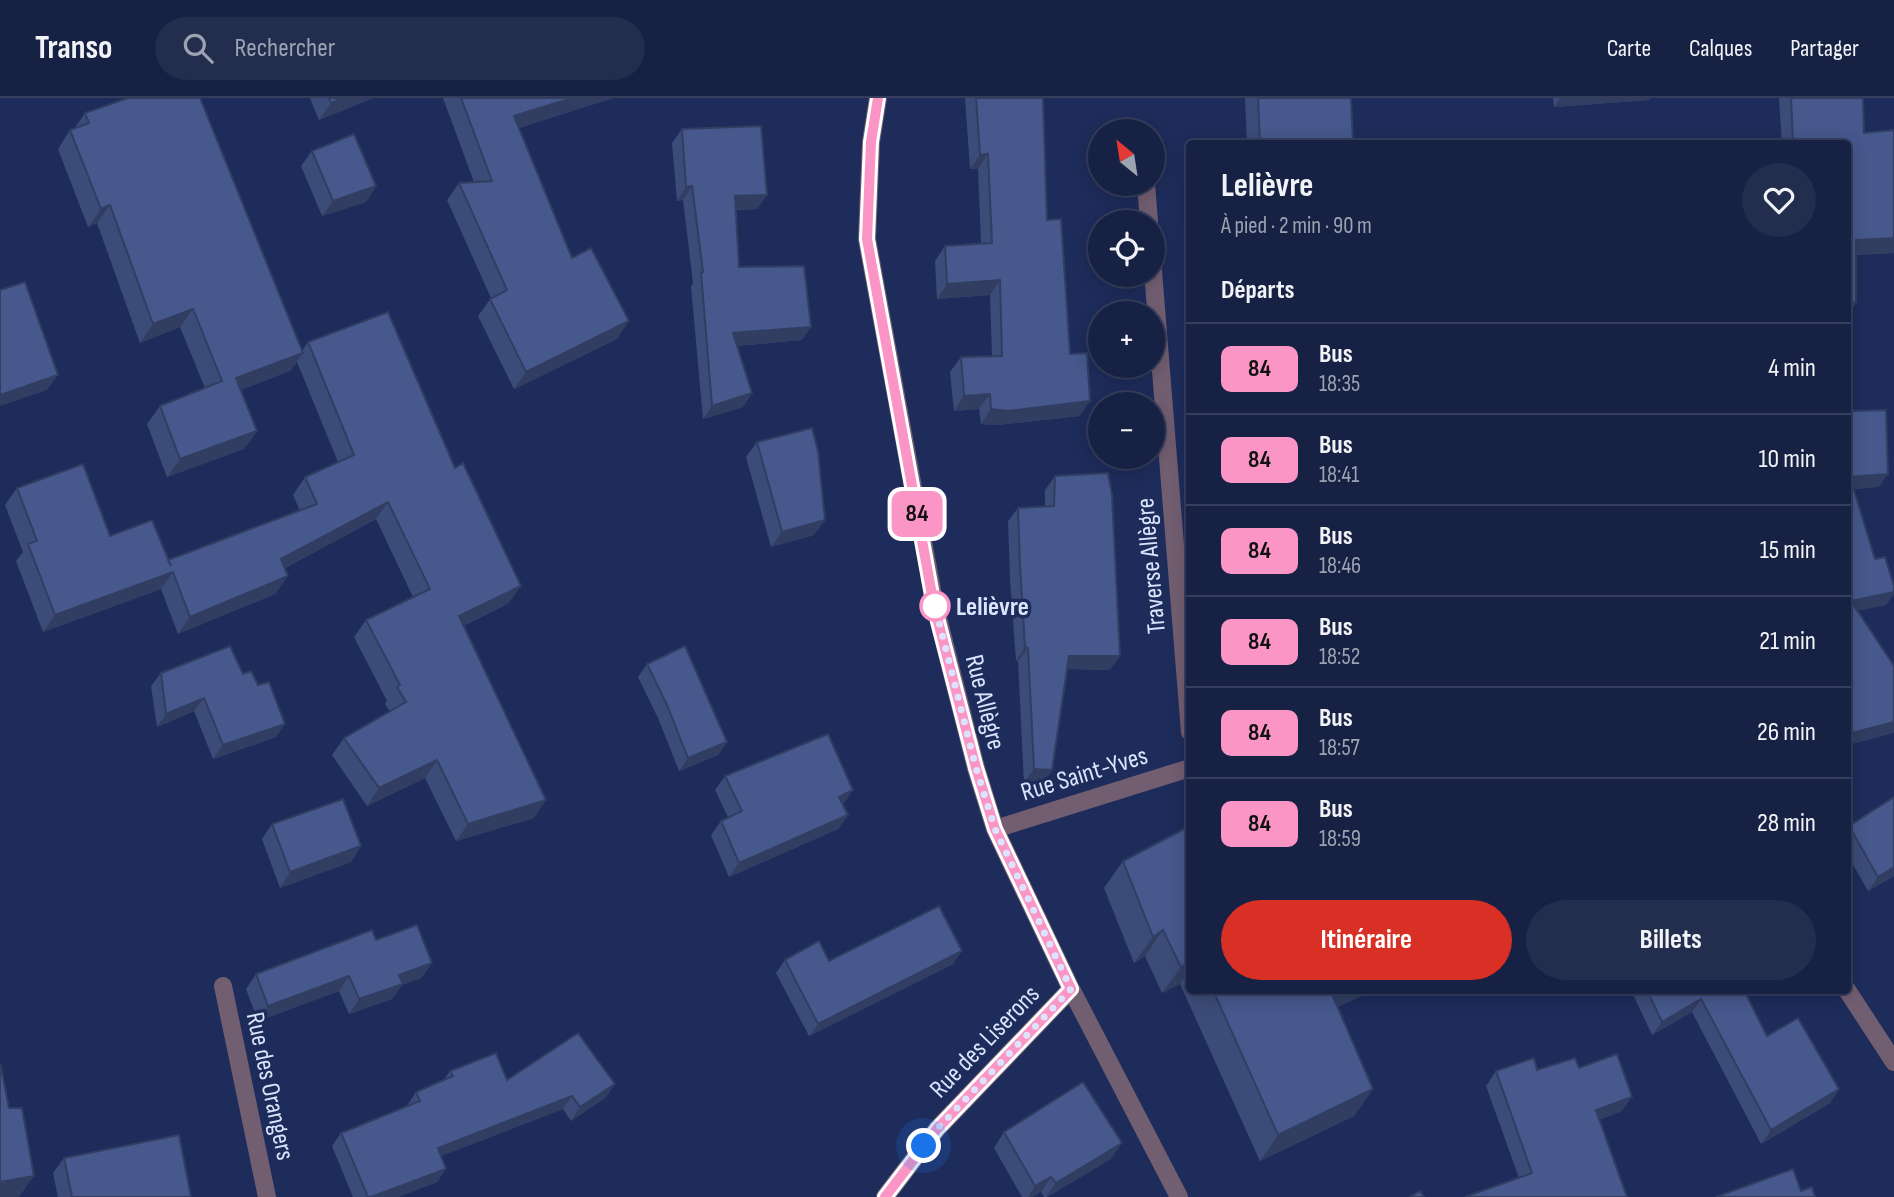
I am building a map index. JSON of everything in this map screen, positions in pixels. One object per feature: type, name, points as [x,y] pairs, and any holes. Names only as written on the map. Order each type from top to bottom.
[{"type":"street","name":"Rue Allègre","points":[[878,98],[871,142],[867,239],[934,606],[976,768],[995,829],[1071,989],[1179,1197]]},
{"type":"street","name":"Traverse Allègre","points":[[1154,287],[1186,682]]},
{"type":"street","name":"Rue Saint-Yves","points":[[995,829],[1186,769]]},
{"type":"street","name":"Rue des Orangers","points":[[223,986],[267,1197]]},
{"type":"street","name":"Rue des Liserons","points":[[885,1197],[937,1129],[1071,989]]},
{"type":"street","points":[[1850,994],[1894,1062]]},
{"type":"building","points":[[128,98],[200,98],[303,353],[236,378],[257,431],[180,459],[160,406],[222,381],[193,309],[153,324],[110,205],[101,209],[70,130],[89,123],[85,113]]},
{"type":"building","points":[[329,98],[343,98],[331,103]]},
{"type":"building","points":[[461,98],[572,98],[514,116],[572,258],[591,248],[629,321],[526,372],[490,299],[507,290],[459,183],[492,181]]},
{"type":"building","points":[[976,98],[1043,98],[1047,220],[1061,219],[1070,354],[1087,353],[1088,401],[1008,411],[991,409],[990,394],[964,396],[961,357],[1002,356],[1000,280],[947,284],[945,246],[992,243],[988,154],[980,155]]},
{"type":"building","points":[[1258,98],[1351,98],[1353,140],[1260,140]]},
{"type":"building","points":[[1791,98],[1863,98],[1864,133],[1894,130],[1894,238],[1856,240],[1856,302],[1851,303],[1851,140],[1793,140]]},
{"type":"building","points":[[761,126],[767,195],[735,196],[739,267],[804,266],[811,327],[733,333],[752,393],[712,406],[703,272],[692,186],[686,187],[682,129]]},
{"type":"building","points":[[354,134],[376,186],[333,201],[312,151]]},
{"type":"building","points":[[25,282],[58,375],[0,395],[0,290]]},
{"type":"building","points":[[388,312],[455,468],[463,463],[521,586],[459,616],[546,800],[468,824],[437,760],[379,788],[344,738],[406,702],[366,620],[430,589],[388,502],[281,559],[288,576],[190,617],[173,572],[55,615],[28,544],[37,541],[17,488],[83,464],[110,536],[152,520],[168,560],[317,504],[305,477],[354,455],[308,342]]},
{"type":"building","points":[[1886,410],[1888,474],[1851,477],[1851,411]]},
{"type":"building","points":[[812,428],[818,451],[825,520],[782,532],[757,442]]},
{"type":"building","points":[[1108,473],[1112,495],[1120,656],[1069,656],[1052,770],[1034,769],[1018,508],[1054,506],[1055,476]]},
{"type":"building","points":[[1851,480],[1875,559],[1885,557],[1894,592],[1851,601]]},
{"type":"building","points":[[1851,601],[1894,666],[1894,722],[1851,733]]},
{"type":"building","points":[[230,646],[243,674],[251,671],[258,685],[269,682],[285,724],[223,745],[204,698],[166,714],[161,673]]},
{"type":"building","points":[[685,646],[727,742],[688,758],[647,664]]},
{"type":"building","points":[[828,734],[853,790],[839,797],[848,815],[739,863],[721,821],[742,811],[725,776]]},
{"type":"building","points":[[1894,797],[1894,867],[1878,877],[1851,830],[1851,825]]},
{"type":"building","points":[[343,799],[361,846],[290,872],[272,824]]},
{"type":"building","points":[[1186,828],[1186,964],[1181,967],[1163,930],[1153,937],[1123,861]]},
{"type":"building","points":[[939,906],[962,951],[818,1024],[785,960],[819,941],[829,961]]},
{"type":"building","points":[[417,925],[432,963],[399,975],[403,984],[359,999],[349,976],[268,1006],[256,974],[372,930],[376,940]]},
{"type":"building","points":[[1215,994],[1332,994],[1373,1089],[1278,1135]]},
{"type":"building","points":[[1649,994],[1746,994],[1767,1036],[1798,1018],[1839,1089],[1771,1130],[1701,999],[1662,1022]]},
{"type":"building","points":[[578,1033],[615,1084],[580,1107],[572,1096],[438,1148],[446,1169],[368,1197],[341,1133],[420,1101],[416,1092],[453,1076],[450,1071],[496,1053],[507,1080]]},
{"type":"building","points":[[1617,1054],[1632,1097],[1596,1110],[1627,1197],[1465,1197],[1532,1173],[1496,1071],[1534,1058],[1537,1070],[1575,1058],[1579,1068]]},
{"type":"building","points":[[0,1063],[9,1108],[22,1108],[34,1176],[0,1182]]},
{"type":"building","points":[[1083,1082],[1122,1143],[1056,1183],[1051,1177],[1035,1186],[1004,1132]]},
{"type":"building","points":[[179,1135],[191,1197],[72,1197],[64,1158]]},
{"type":"building","points":[[1793,1169],[1801,1191],[1812,1187],[1815,1197],[1716,1197]]},
{"type":"building","points":[[1420,1191],[1424,1197],[1410,1197]]},
{"type":"bus line","name":"84","points":[[878,98],[871,142],[867,239],[934,606],[976,768],[995,829],[1071,989],[937,1129],[885,1197]]},
{"type":"place","name":"Lelièvre","points":[[935,606]]},
{"type":"route","points":[[924,1146],[937,1129],[1071,989],[995,829],[976,768],[935,606]]}]
